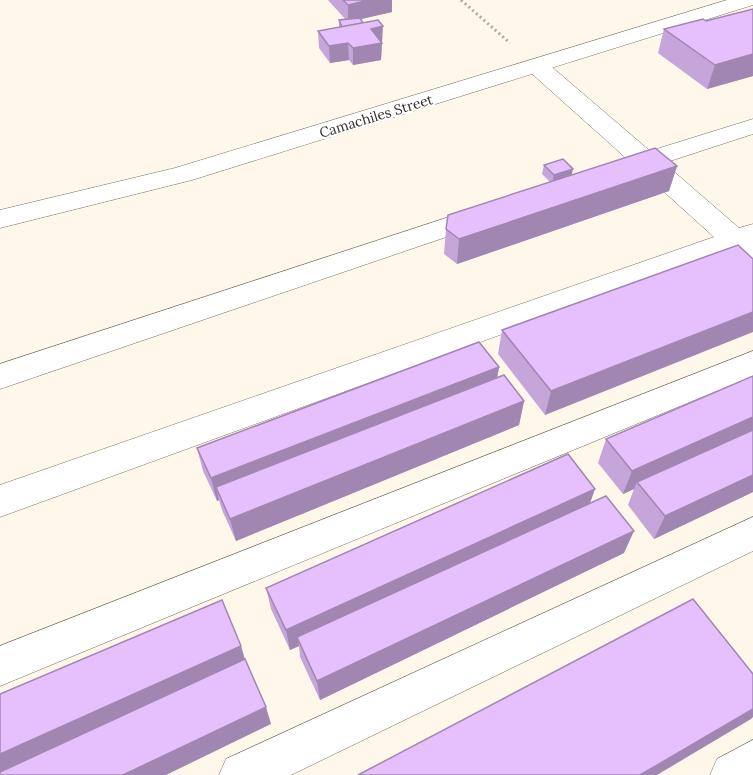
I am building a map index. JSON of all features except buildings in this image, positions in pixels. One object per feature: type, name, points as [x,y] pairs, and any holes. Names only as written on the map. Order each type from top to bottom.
[{"type":"street","name":"Camachiles Street","points":[[0,219],[183,174],[749,0]]},
{"type":"street","points":[[537,67],[747,243]]},
{"type":"street","points":[[600,175],[753,126]]},
{"type":"street","points":[[0,377],[510,206]]},
{"type":"street","points":[[0,501],[747,243]]},
{"type":"street","points":[[0,666],[753,363]]},
{"type":"street","points":[[242,775],[753,533]]},
{"type":"street","points":[[733,775],[753,763]]},
{"type":"path","points":[[461,0],[537,67]]}]
